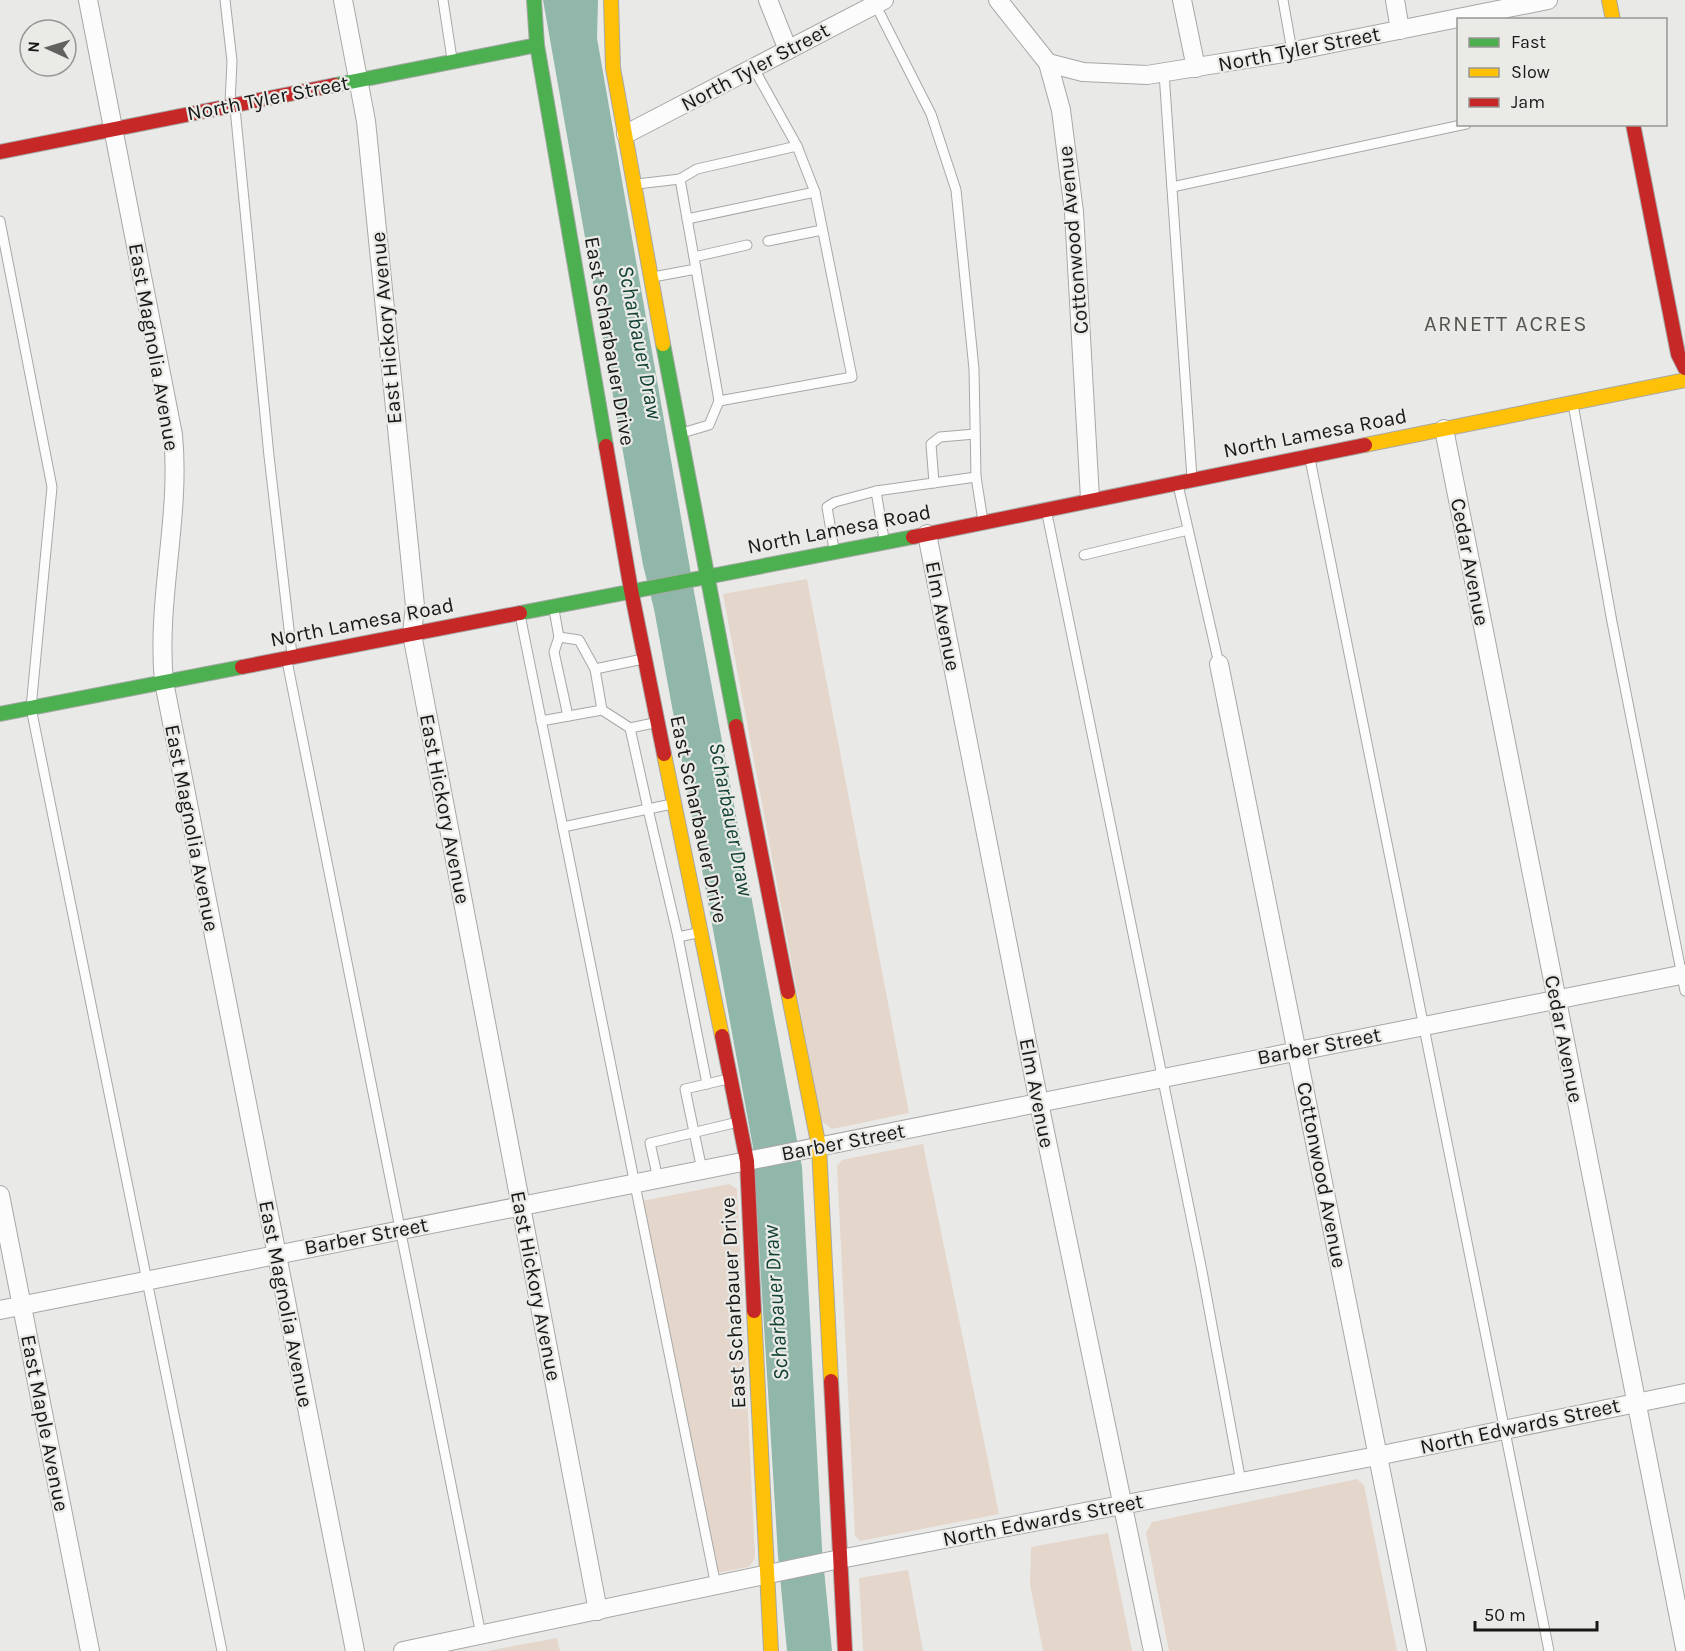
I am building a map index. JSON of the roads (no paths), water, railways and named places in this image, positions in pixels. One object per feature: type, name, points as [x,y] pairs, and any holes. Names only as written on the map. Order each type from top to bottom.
[{"type":"main road","name":"East Scharbauer Drive","points":[[534,0],[537,45],[637,589],[645,659],[747,1161],[771,1651]]},
{"type":"main road","points":[[611,0],[613,68],[704,576],[819,1147],[845,1651]]},
{"type":"main road","points":[[1609,0],[1612,18]]},
{"type":"main road","name":"North Tyler Street","points":[[0,152],[537,45]]},
{"type":"main road","points":[[1633,126],[1678,354],[1685,368]]},
{"type":"main road","name":"North Lamesa Road","points":[[0,714],[835,550],[927,534],[1177,481],[1685,380]]},
{"type":"street","name":"East Magnolia Avenue","points":[[88,0],[158,352],[174,448],[173,500],[161,646],[164,682],[355,1651]]},
{"type":"street","name":"East Hickory Avenue","points":[[343,0],[366,120],[415,606],[412,634],[598,1611]]},
{"type":"street","points":[[768,0],[788,50]]},
{"type":"street","name":"Cottonwood Avenue","points":[[998,0],[1048,63],[1061,110],[1074,212],[1090,499]]},
{"type":"street","points":[[1182,0],[1196,68]]},
{"type":"street","points":[[1395,0],[1400,30]]},
{"type":"street","name":"North Tyler Street","points":[[1048,63],[1083,72],[1147,75],[1164,73],[1400,30],[1502,5],[1548,0]]},
{"type":"street","name":"North Tyler Street","points":[[626,134],[877,1]]},
{"type":"street","name":"Cedar Avenue","points":[[1444,429],[1685,1648]]},
{"type":"street","name":"Elm Avenue","points":[[927,534],[1039,1103],[1153,1651]]},
{"type":"street","name":"Cottonwood Avenue","points":[[1219,664],[1417,1651]]},
{"type":"street","name":"Barber Street","points":[[0,1310],[1297,1050],[1556,1000],[1684,980]]},
{"type":"street","name":"East Maple Avenue","points":[[0,1195],[90,1651]]},
{"type":"street","name":"North Edwards Street","points":[[403,1651],[840,1559],[1377,1456],[1685,1393]]},
{"type":"lane","points":[[225,0],[232,61],[232,105],[289,658],[481,1635]]},
{"type":"lane","points":[[443,0],[452,62]]},
{"type":"lane","points":[[1283,0],[1292,51]]},
{"type":"lane","points":[[877,1],[931,114],[956,190],[974,369],[976,477],[983,521]]},
{"type":"lane","points":[[719,401],[852,378],[815,192],[797,146],[753,67]]},
{"type":"lane","points":[[1164,73],[1192,478]]},
{"type":"lane","points":[[1172,187],[1457,126]]},
{"type":"lane","points":[[634,184],[680,179],[697,169],[797,146]]},
{"type":"lane","points":[[679,434],[709,425],[719,401],[680,179]]},
{"type":"lane","points":[[687,219],[815,192]]},
{"type":"lane","points":[[0,221],[52,487],[31,708],[222,1651]]},
{"type":"lane","points":[[768,241],[822,230]]},
{"type":"lane","points":[[694,256],[747,245]]},
{"type":"lane","points":[[651,277],[696,269]]},
{"type":"lane","points":[[1573,403],[1612,622],[1684,980]]},
{"type":"lane","points":[[933,483],[931,444],[940,437],[975,434]]},
{"type":"lane","points":[[1309,456],[1549,1651]]},
{"type":"lane","points":[[835,550],[827,507],[835,502],[876,491],[976,477]]},
{"type":"lane","points":[[1177,481],[1219,664]]},
{"type":"lane","points":[[876,491],[884,541]]},
{"type":"lane","points":[[1046,508],[1163,1077],[1241,1482]]},
{"type":"lane","points":[[1084,555],[1188,530]]},
{"type":"lane","points":[[554,605],[559,637],[554,652],[568,716]]},
{"type":"lane","points":[[519,612],[716,1586]]},
{"type":"lane","points":[[559,637],[579,640],[595,669],[602,710]]},
{"type":"lane","points":[[595,669],[645,659]]},
{"type":"lane","points":[[542,721],[602,710],[630,728],[678,937],[707,1084]]},
{"type":"lane","points":[[630,728],[657,722]]},
{"type":"lane","points":[[563,827],[674,803]]},
{"type":"lane","points":[[678,937],[700,933]]},
{"type":"lane","points":[[702,1170],[686,1089],[730,1079]]},
{"type":"lane","points":[[658,1179],[650,1143],[739,1121]]},
{"type":"water","name":"Scharbauer Draw","points":[[543,0],[598,0],[597,38],[695,597],[802,1167],[822,1549],[832,1651],[787,1651],[778,1555],[753,1147],[654,609],[643,565]]},
{"type":"district","name":"ARNETT ACRES","points":[[1506,323]]}]
